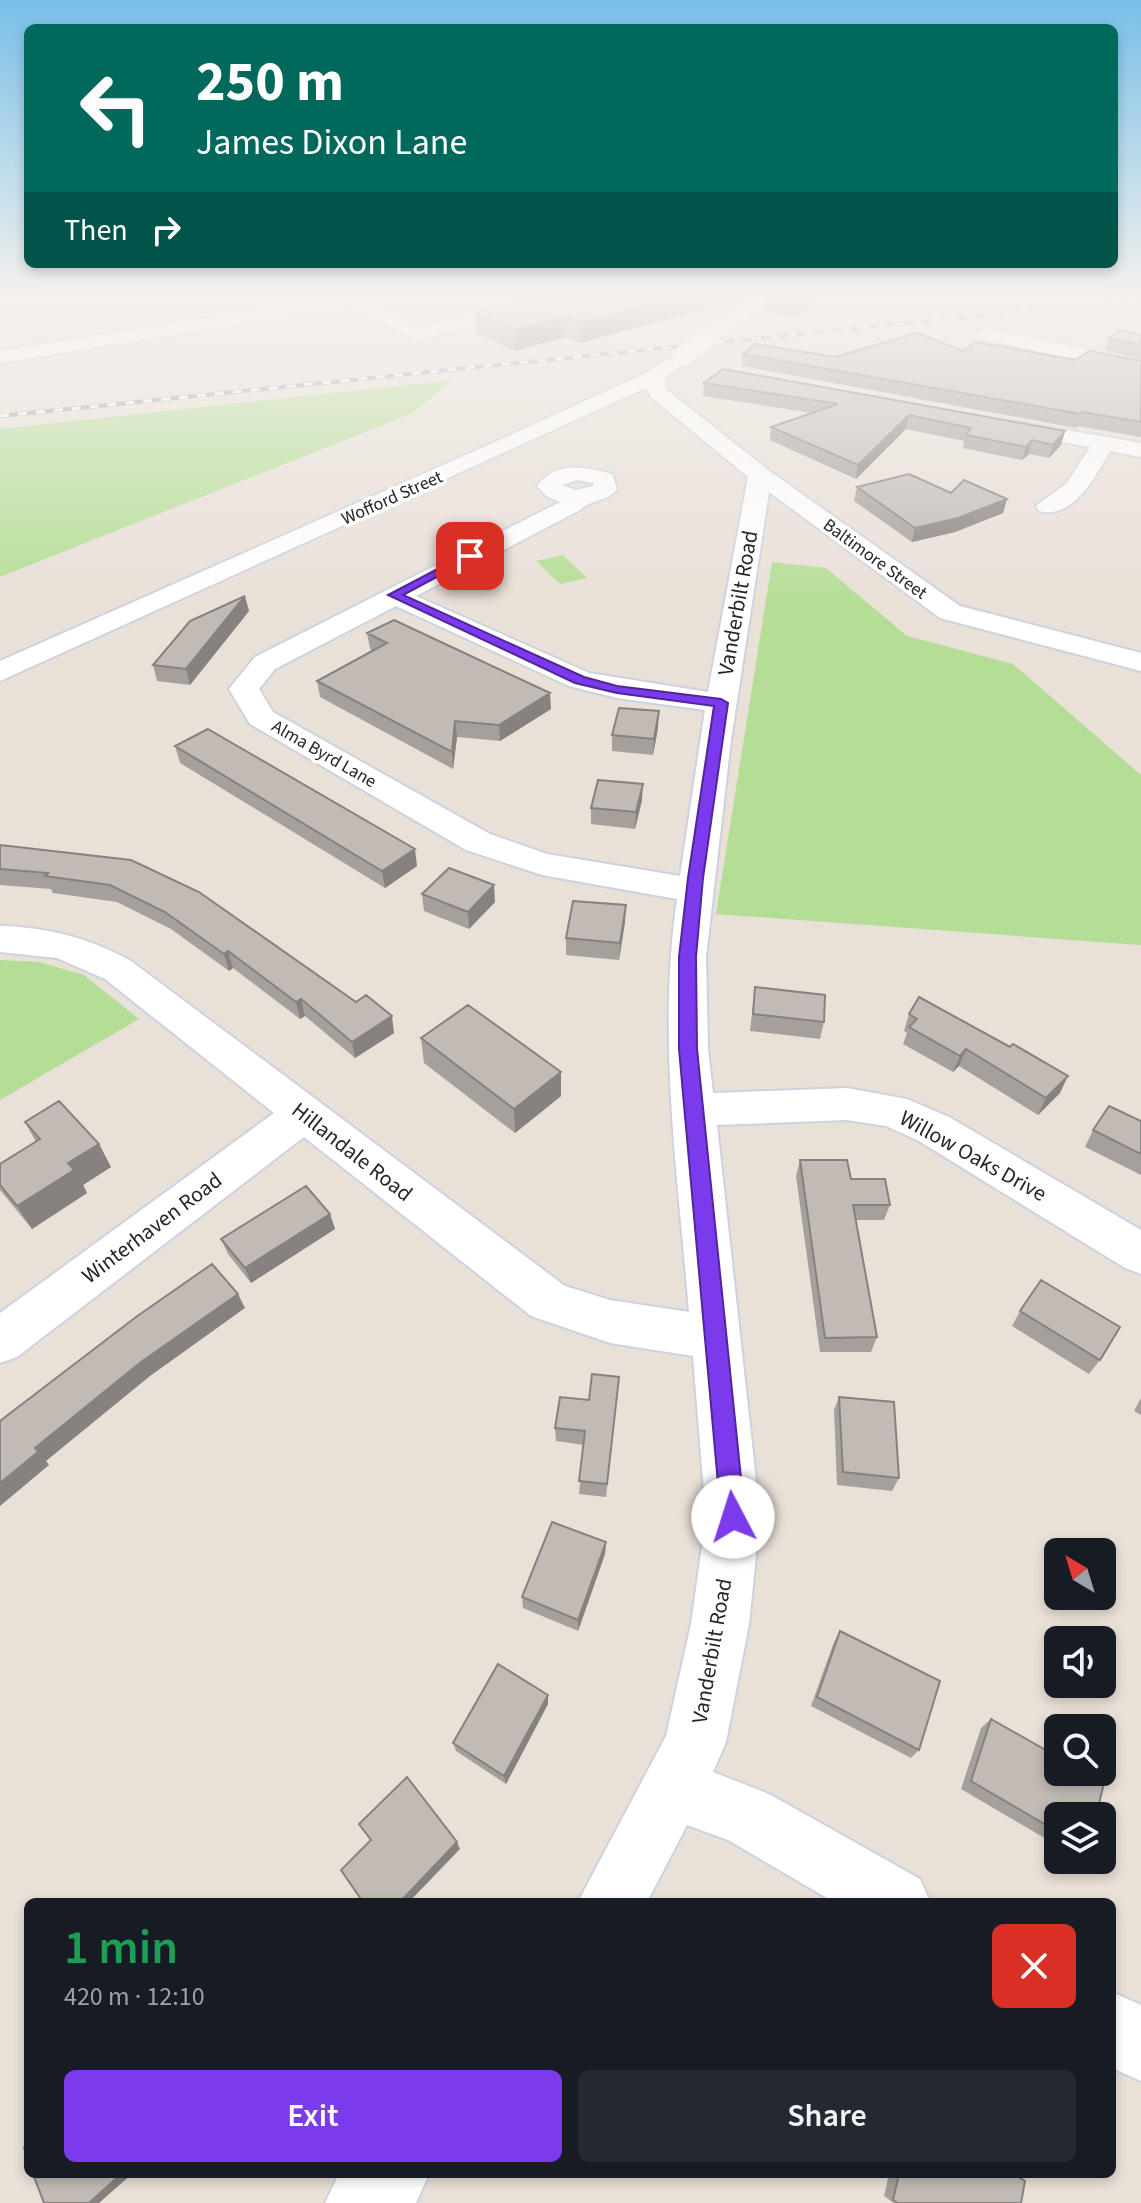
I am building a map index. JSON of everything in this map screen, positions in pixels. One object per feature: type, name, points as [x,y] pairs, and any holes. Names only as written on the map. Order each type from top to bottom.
[{"type":"street","name":"Wofford Street","points":[[0,672],[174,597],[603,400]]},
{"type":"street","name":"Baltimore Street","points":[[666,400],[760,475],[950,612],[1141,662]]},
{"type":"street","points":[[985,421],[1141,450]]},
{"type":"street","points":[[1048,506],[1076,488],[1104,443]]},
{"type":"street","name":"Vanderbilt Road","points":[[613,1898],[695,1742],[720,1624],[733,1517],[688,1049],[687,957],[721,703],[760,475]]},
{"type":"street","name":"Alma Byrd Lane","points":[[580,497],[572,505],[265,663],[244,689],[261,718],[478,842],[542,864],[694,890]]},
{"type":"street","points":[[393,595],[579,680],[617,689],[721,703]]},
{"type":"street","name":"Hillandale Road","points":[[0,939],[44,941],[97,957],[118,970],[548,1301],[581,1316],[617,1325],[716,1337]]},
{"type":"street","name":"Willow Oaks Drive","points":[[695,1110],[847,1104],[892,1111],[934,1129],[1141,1254]]},
{"type":"street","name":"Winterhaven Road","points":[[0,1341],[304,1114]]},
{"type":"street","points":[[673,1788],[747,1816],[890,1898]]},
{"type":"street","points":[[1116,2030],[1141,2046]]},
{"type":"street","points":[[363,2203],[388,2178]]},
{"type":"green space","points":[[269,400],[429,400],[413,413],[0,577],[0,429]]},
{"type":"green space","points":[[563,555],[587,578],[560,584],[536,561]]},
{"type":"green space","points":[[772,562],[826,568],[907,636],[1013,664],[1141,775],[1141,945],[716,914]]},
{"type":"green space","points":[[0,960],[39,962],[84,975],[139,1019],[0,1100]]},
{"type":"building","points":[[811,400],[893,400],[1065,431],[1053,445],[1032,440],[1026,447],[966,435],[971,428],[909,415],[858,465],[771,427],[838,404]]},
{"type":"building","points":[[1000,400],[1141,400],[1141,422]]},
{"type":"building","points":[[909,474],[951,493],[964,480],[1007,499],[958,518],[915,528],[857,487]]},
{"type":"building","points":[[245,596],[186,669],[153,665],[190,621]]},
{"type":"building","points":[[394,620],[550,693],[499,725],[455,721],[452,752],[317,681],[387,643],[367,633]]},
{"type":"building","points":[[619,708],[659,711],[654,739],[612,735]]},
{"type":"building","points":[[208,729],[415,849],[382,871],[175,746]]},
{"type":"building","points":[[598,780],[643,784],[636,812],[591,808]]},
{"type":"building","points":[[0,845],[131,860],[199,892],[356,1002],[366,995],[392,1016],[352,1042],[301,999],[296,1002],[228,951],[224,954],[165,912],[110,885],[45,876],[48,873],[0,869]]},
{"type":"building","points":[[449,868],[494,885],[468,912],[422,894]]},
{"type":"building","points":[[573,901],[626,905],[620,943],[566,938]]},
{"type":"building","points":[[755,987],[825,995],[824,1022],[753,1014]]},
{"type":"building","points":[[919,997],[1010,1047],[1013,1044],[1068,1076],[1046,1098],[966,1049],[960,1056],[909,1027],[917,1019],[909,1014]]},
{"type":"building","points":[[468,1005],[561,1072],[514,1109],[421,1038]]},
{"type":"building","points":[[59,1101],[99,1144],[68,1163],[74,1170],[17,1206],[0,1185],[0,1164],[40,1139],[25,1122]]},
{"type":"building","points":[[1109,1106],[1141,1121],[1141,1154],[1093,1130]]},
{"type":"building","points":[[800,1160],[847,1160],[851,1179],[885,1179],[890,1205],[853,1205],[877,1337],[825,1338]]},
{"type":"building","points":[[306,1186],[330,1214],[245,1268],[221,1239]]},
{"type":"building","points":[[212,1264],[238,1294],[141,1362],[35,1448],[38,1452],[0,1483],[0,1421],[136,1317]]},
{"type":"building","points":[[1041,1280],[1120,1327],[1100,1360],[1020,1311]]},
{"type":"building","points":[[592,1374],[619,1377],[607,1484],[579,1481],[585,1431],[555,1428],[560,1397],[589,1400]]},
{"type":"building","points":[[839,1397],[894,1402],[899,1478],[843,1472]]},
{"type":"building","points":[[552,1522],[606,1542],[578,1620],[522,1597]]},
{"type":"building","points":[[840,1631],[940,1681],[919,1750],[817,1697]]},
{"type":"building","points":[[498,1664],[548,1695],[504,1776],[453,1743]]},
{"type":"building","points":[[991,1719],[1044,1749],[1044,1786],[1103,1786],[1099,1802],[1044,1802],[1044,1824],[971,1781]]},
{"type":"building","points":[[407,1777],[457,1842],[404,1898],[360,1898],[341,1870],[371,1840],[359,1824]]},
{"type":"building","points":[[35,2178],[117,2178],[89,2203],[44,2203]]},
{"type":"building","points":[[898,2178],[1020,2178],[1025,2181],[1021,2203],[898,2203],[893,2200]]},
{"type":"railway","points":[[0,416],[158,400]]},
{"type":"route","points":[[470,556],[393,595],[579,680],[617,689],[721,703],[695,878],[687,957],[688,1049],[733,1517]]}]
